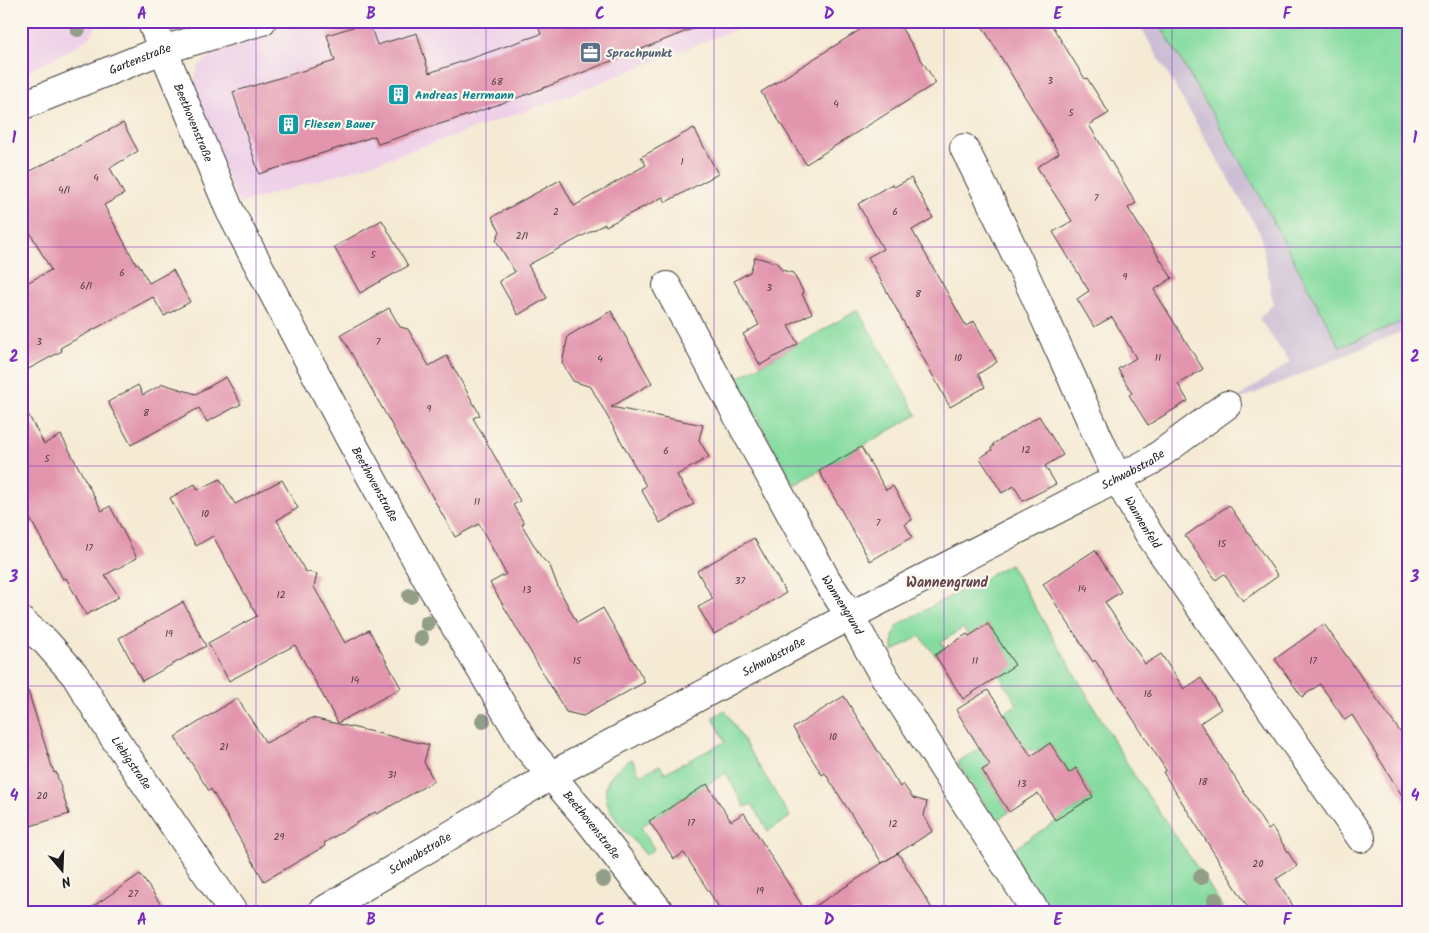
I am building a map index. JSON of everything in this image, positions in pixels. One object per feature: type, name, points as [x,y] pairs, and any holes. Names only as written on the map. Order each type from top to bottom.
[{"type":"street","name":"Beethovenstraße","points":[[151,21],[230,211],[348,437],[427,579],[527,747],[552,775],[660,912]]},
{"type":"street","name":"Gartenstraße","points":[[21,106],[162,50],[262,21]]},
{"type":"street","name":"Wannenfeld","points":[[964,148],[996,209],[1128,501],[1361,838]]},
{"type":"street","name":"Wannengrund","points":[[667,286],[826,580],[850,616],[879,668],[1036,912]]},
{"type":"street","name":"Schwabstraße","points":[[321,912],[552,775],[850,616],[1151,461],[1227,405]]},
{"type":"street","name":"Liebigstraße","points":[[21,621],[46,642],[75,675],[113,736],[233,912]]},
{"type":"shaded area","points":[[21,21],[97,21],[92,36],[63,54],[21,75]]},
{"type":"shaded area","points":[[311,21],[756,21],[559,99],[369,165],[239,204],[197,104],[193,84],[198,67],[216,50],[268,32]]},
{"type":"shaded area","points":[[1137,21],[1408,21],[1408,329],[1227,405],[1290,362],[1259,319],[1273,304],[1261,235]]},
{"type":"green space","points":[[1158,21],[1408,21],[1408,319],[1340,347],[1252,182]]},
{"type":"green space","points":[[858,310],[917,415],[794,485],[736,379]]},
{"type":"green space","points":[[1010,564],[1134,775],[1207,882],[1225,912],[1047,912],[1009,852],[1093,797],[1076,769],[1069,773],[1050,743],[1037,751],[1026,749],[1022,742],[1002,758],[982,770],[1009,812],[996,821],[957,762],[980,748],[1003,714],[1017,704],[999,675],[1014,665],[988,624],[969,636],[963,628],[941,642],[945,648],[935,655],[920,636],[893,651],[893,635],[899,624]]},
{"type":"green space","points":[[725,710],[790,817],[768,831],[752,804],[745,807],[726,773],[685,798],[681,798],[641,827],[654,849],[646,855],[623,829],[609,808],[606,786],[611,776],[632,759],[640,775],[660,765],[664,773],[725,742],[713,717]]},
{"type":"building","points":[[536,21],[707,21],[707,23],[531,93],[471,114],[378,144],[375,136],[259,174],[233,92],[335,61],[327,35],[369,22],[377,45],[417,33],[429,73],[541,34]]},
{"type":"building","points":[[874,21],[897,21],[936,83],[806,164],[761,92]]},
{"type":"building","points":[[979,21],[1049,21],[1085,79],[1087,78],[1109,113],[1089,125],[1136,203],[1128,208],[1172,278],[1154,290],[1203,369],[1178,384],[1188,401],[1148,425],[1129,395],[1132,393],[1118,369],[1136,358],[1112,317],[1094,327],[1077,299],[1089,291],[1053,232],[1072,221],[1037,167],[1059,153]]},
{"type":"building","points":[[123,123],[138,151],[110,168],[124,194],[104,205],[136,264],[138,263],[149,283],[173,270],[190,302],[164,316],[153,297],[60,348],[62,351],[21,373],[21,286],[51,270],[21,216],[21,176]]},
{"type":"building","points":[[694,128],[718,174],[666,202],[663,197],[606,226],[605,224],[528,265],[547,298],[518,315],[499,281],[515,272],[496,240],[500,231],[492,217],[560,180],[574,206],[646,165],[641,157]]},
{"type":"building","points":[[911,178],[933,218],[912,230],[966,326],[974,321],[997,362],[978,374],[985,387],[950,407],[868,257],[883,249],[858,204],[892,184],[894,187]]},
{"type":"building","points":[[382,220],[408,266],[360,293],[334,247]]},
{"type":"building","points":[[755,257],[777,263],[782,270],[793,273],[812,313],[788,326],[798,344],[760,365],[743,334],[759,325],[734,281],[750,272]]},
{"type":"building","points":[[389,308],[400,327],[408,329],[429,366],[447,356],[480,415],[473,418],[520,501],[513,505],[524,523],[522,525],[541,557],[550,566],[558,587],[577,623],[603,608],[645,682],[583,716],[566,712],[490,583],[506,574],[479,524],[455,537],[341,335]]},
{"type":"building","points":[[611,311],[652,383],[611,407],[703,425],[699,440],[709,457],[677,475],[694,504],[660,523],[641,489],[646,486],[591,387],[573,381],[562,363],[568,336]]},
{"type":"building","points":[[226,377],[241,404],[207,422],[199,408],[131,445],[108,402],[138,385],[143,395],[163,384],[196,394]]},
{"type":"building","points":[[21,401],[44,444],[61,435],[102,511],[110,506],[137,558],[105,575],[119,597],[86,615],[66,578],[63,579],[21,502]]},
{"type":"building","points":[[1039,416],[1063,455],[1045,466],[1056,484],[1023,501],[1014,486],[1002,493],[980,458],[992,450],[993,444]]},
{"type":"building","points":[[861,447],[886,490],[893,486],[912,520],[905,524],[912,537],[870,561],[819,471]]},
{"type":"building","points":[[220,479],[235,504],[282,480],[298,508],[277,520],[305,571],[317,574],[314,587],[345,643],[369,630],[401,688],[338,723],[295,645],[229,681],[208,643],[257,616],[213,536],[196,546],[170,498],[195,484],[198,490]]},
{"type":"building","points":[[1229,505],[1278,576],[1243,601],[1224,574],[1216,580],[1185,536]]},
{"type":"building","points":[[754,538],[786,593],[714,634],[698,607],[713,599],[697,571]]},
{"type":"building","points":[[1095,550],[1121,592],[1105,602],[1145,664],[1161,654],[1184,689],[1201,678],[1221,709],[1200,723],[1268,830],[1272,827],[1297,866],[1276,879],[1297,912],[1251,912],[1163,772],[1166,770],[1043,584]]},
{"type":"building","points":[[183,602],[206,646],[142,681],[119,638]]},
{"type":"building","points":[[988,624],[1015,665],[963,699],[935,655],[967,634],[969,636]]},
{"type":"building","points":[[1324,624],[1408,743],[1408,805],[1352,715],[1345,720],[1320,684],[1302,697],[1275,659]]},
{"type":"building","points":[[988,690],[1031,756],[1050,743],[1069,773],[1076,768],[1093,797],[1055,820],[1038,793],[1009,812],[982,770],[990,765],[956,710]]},
{"type":"building","points":[[28,691],[69,814],[21,829],[21,692]]},
{"type":"building","points":[[844,696],[900,787],[903,784],[913,798],[927,802],[924,816],[933,831],[882,863],[825,773],[822,775],[793,728]]},
{"type":"building","points":[[237,698],[266,743],[312,718],[429,745],[424,762],[434,781],[377,814],[375,812],[324,843],[325,846],[264,881],[211,789],[209,791],[175,737]]},
{"type":"building","points":[[707,784],[731,821],[744,813],[806,912],[722,912],[684,853],[674,859],[649,821]]},
{"type":"building","points":[[898,853],[934,912],[806,912]]},
{"type":"building","points":[[140,874],[166,912],[85,912]]},
{"type":"place","name":"Sprachpunkt","points":[[590,53]]},
{"type":"place","name":"Andreas Herrmann","points":[[399,95]]},
{"type":"place","name":"Fliesen Bauer","points":[[288,124]]},
{"type":"district","name":"Wannengrund","points":[[947,582]]}]
